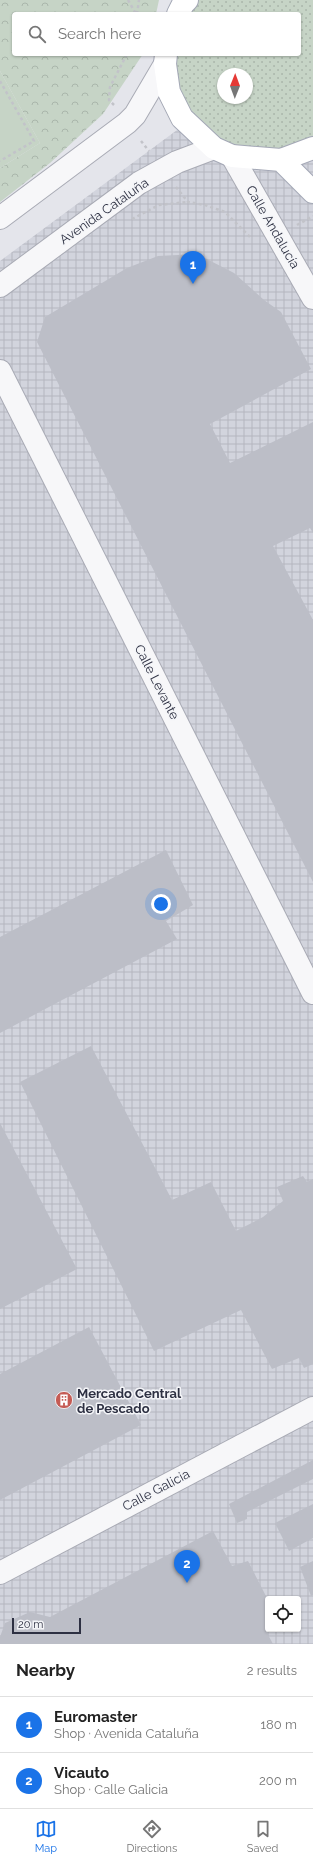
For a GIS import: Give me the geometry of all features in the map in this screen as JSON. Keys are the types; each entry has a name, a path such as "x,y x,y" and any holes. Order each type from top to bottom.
{"main road":[{"path":"165,59 169,92 182,118 223,152 281,160 313,148"},
{"path":"281,160 313,192"}],"street":[{"path":"0,218 127,123 135,115 165,59"},
{"name":"Avenida Cataluña","path":"0,286 139,183 177,162 223,152"},
{"name":"Calle Andalucía","path":"223,152 313,298"},
{"name":"Calle Levante","path":"0,371 313,993"},
{"name":"Calle Galicia","path":"0,1572 313,1408"}],"path":[{"path":"128,0 135,12"},
{"path":"136,12 139,0"},
{"path":"0,81 34,141 0,161"}],"shaded area":[{"path":"313,29 313,1644 0,1644 0,261 217,100 217,104 253,104 253,93 297,56 301,56 301,50"}],"green space":[{"path":"0,0 159,0 156,12 12,12 12,56 142,56 103,114 50,163 0,202 0,168 40,143 0,71"},
{"path":"187,0 313,0 313,148 232,156 182,118 166,56 301,56 301,12 179,12"},
{"path":"0,71 40,143 0,168"}],"building":[{"path":"197,254 234,273 264,300 281,312 311,369 210,424 230,463 313,422 313,533 310,528 273,546 313,620 313,882 37,342 45,317 127,268 158,256"},
{"path":"166,850 193,905 166,921 177,939 0,1033 0,937"},
{"path":"91,1046 172,1200 211,1182 236,1231 263,1217 283,1201 277,1187 303,1176 307,1182 313,1179 313,1364 304,1368 299,1358 272,1369 241,1310 154,1351 20,1082"},
{"path":"0,1123 77,1269 0,1309"},
{"name":"Mercado Central de Pescado","path":"89,1327 141,1425 0,1500 0,1374"},
{"path":"313,1460 313,1479 247,1512 247,1519 237,1523 229,1504"},
{"path":"313,1504 313,1538 289,1551 275,1523"},
{"path":"213,1531 232,1566 248,1561 266,1596 265,1632 267,1632 273,1644 0,1644 0,1637 5,1623 30,1612 50,1617"},
{"path":"313,1561 313,1595 311,1596 300,1567"}],"place":[{"name":"Euromaster","path":"193,284"},
{"name":"Mercado Central de Pescado","path":"64,1400"},
{"name":"Vicauto","path":"187,1583"}]}
